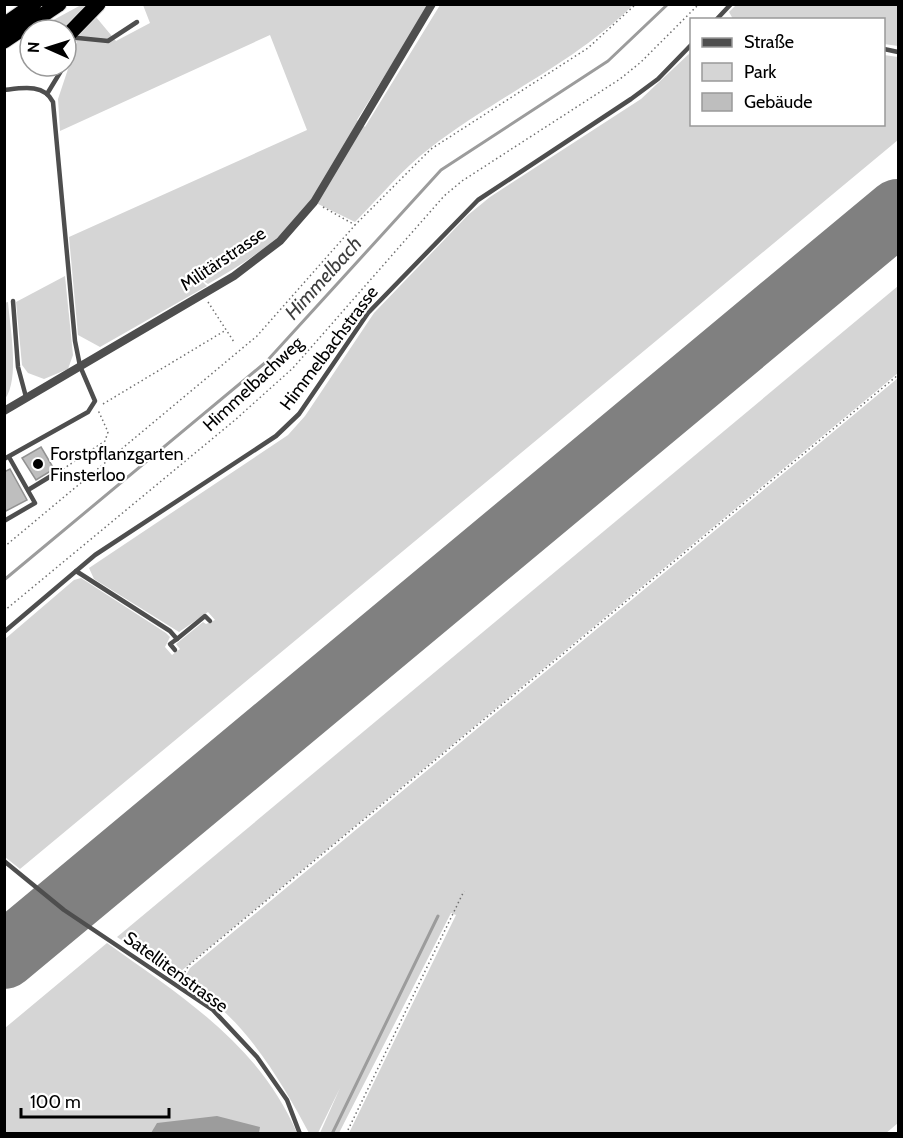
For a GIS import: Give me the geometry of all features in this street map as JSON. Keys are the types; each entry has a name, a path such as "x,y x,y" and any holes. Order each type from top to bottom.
{"highway":[{"path":"6,35 34,4"},
{"path":"6,35 58,4"},
{"path":"78,25 98,4"}],"street":[{"name":"Militärstrasse","path":"4,411 80,366 205,298 280,241 314,202 432,4"}],"lane":[{"path":"718,18 731,4"},
{"path":"78,38 108,41 137,22"},
{"name":"Himmelbachstrasse","path":"4,632 76,571 141,524 276,436 299,414 368,313 478,200 631,99 658,79 690,47"},
{"path":"48,94 57,78"},
{"path":"4,90 27,87 48,94 54,108 75,341 80,366 95,395 95,408 7,458 35,503 4,520"},
{"path":"13,301 18,367 26,397"},
{"path":"28,490 57,473"},
{"path":"76,571 170,631 177,639"},
{"path":"175,650 170,644 205,616 210,621"},
{"name":"Satellitenstrasse","path":"4,861 64,910 213,1010 257,1057 286,1100 300,1134"}],"path":[{"path":"4,547 257,336 355,225 431,149 588,48 636,4"},
{"name":"Himmelbachweg","path":"4,611 234,420 293,368 444,196 462,181 620,79 641,62 699,4"},
{"path":"314,202 355,225"},
{"path":"205,298 234,342"},
{"path":"57,473 105,441 108,432 95,408 226,330"},
{"path":"176,986 189,965 898,375"},
{"path":"346,1134 464,891"}],"green space":[{"path":"737,4 898,5 898,46 885,44 885,18 732,18 729,12"},
{"path":"81,5 86,5 116,41 150,23 143,5 429,5 357,120 365,127 440,5 633,5 610,26 560,63 455,129 430,148 401,174 355,222 314,202 291,226 251,258 208,284 200,279 207,286 100,347 78,335 69,237 307,130 270,35 60,131 58,99 65,78 78,78 78,18 57,18"},
{"path":"690,53 690,126 885,126 885,55 898,57 898,140 20,869 5,857 5,639 74,580 81,578 166,633 170,637 165,647 172,655 180,649 176,644 203,622 206,624 215,620 208,612 179,632 94,579 89,568 288,435 305,416 374,313 468,215 490,197 641,99"},
{"path":"65,276 73,355 68,369 44,379 28,373 22,365 16,302"},
{"path":"898,286 898,373 174,977 117,937"},
{"path":"8,302 13,366 10,390 5,399 4,303"},
{"path":"898,378 898,1123 885,1134 349,1133 456,915 451,913 339,1133 320,1133 340,1088 318,1133 309,1133 281,1084 247,1035 217,1005 183,981 190,968"},
{"path":"107,943 190,1003 240,1048 262,1073 281,1101 297,1133 5,1133 5,1028"}],"shaded area":[{"path":"217,1116 260,1127 259,1133 151,1133 157,1123"}],"building":[{"name":"Forstpflanzgarten Finsterloo","path":"41,447 54,469 36,480 22,458"},
{"path":"10,469 27,500 4,512 4,472"}],"waterway":[{"name":"Himmelbach","path":"4,580 266,362 441,170 608,61 668,4"},
{"path":"332,1134 438,916"}],"runway":[{"path":"4,956 898,212"}],"place":[{"name":"Forstpflanzgarten Finsterloo","path":"38,464"}]}
